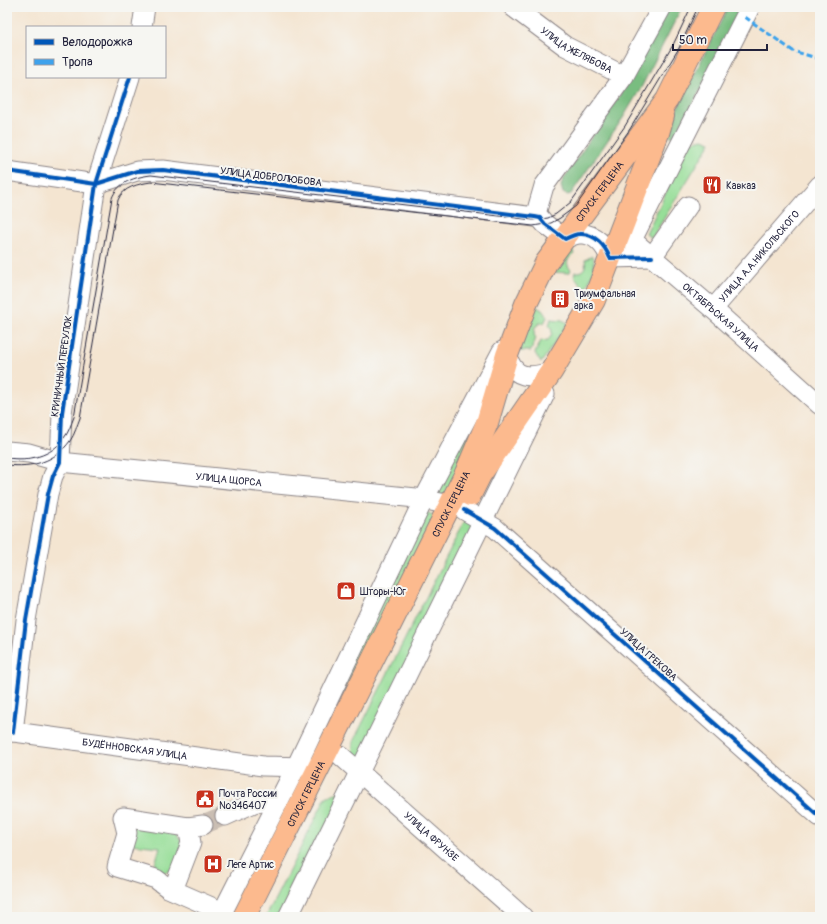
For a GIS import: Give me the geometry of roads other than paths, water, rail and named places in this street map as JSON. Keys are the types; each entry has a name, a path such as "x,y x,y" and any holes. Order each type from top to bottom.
{"main road":[{"name":"СПУСК ГЕРЦЕНА","path":"260,917 341,756 457,507 466,473 487,422 526,304 546,263 667,100 713,7"},
{"name":"СПУСК ГЕРЦЕНА","path":"244,917 297,780 319,766 457,507 551,372 594,300 610,258 626,237 667,100"}],"street":[{"name":"УЛИЦА ЖЕЛЯБОВА","path":"513,7 565,46 624,76"},
{"path":"662,7 624,76 544,186 535,217 540,218 545,224 565,239 579,234 595,237 606,249 610,258 652,257 688,206"},
{"name":"СПУСК ГЕРЦЕНА","path":"626,237 750,7"},
{"name":"КРИНИЧНЫЙ ПЕРЕУЛОК","path":"10,731 26,620 48,494 53,476 60,462 62,413 96,184 130,78"},
{"name":"УЛИЦА ДОБРОЛЮБОВА","path":"7,171 96,184 137,171 163,170 535,217"},
{"name":"УЛИЦА А.А.НИКОЛЬСКОГО","path":"713,309 820,185"},
{"name":"ОКТЯБРЬСКАЯ УЛИЦА","path":"626,237 713,309 820,405"},
{"path":"173,890 196,826 123,817 127,833 117,867 156,879 173,890 222,915 278,803 297,780 424,499 526,304"},
{"path":"288,917 573,335"},
{"path":"508,355 511,366 522,375 533,377 551,372"},
{"name":"УЛИЦА ЩОРСА","path":"7,451 29,453 60,462 424,499 457,507"},
{"name":"УЛИЦА ГРЕКОВА","path":"457,507 495,528 820,817"},
{"name":"БУДЁННОВСКАЯ УЛИЦА","path":"10,731 264,766 297,780"},
{"name":"УЛИЦА ФРУНЗЕ","path":"341,756 523,917"},
{"path":"226,816 256,802 278,803"}],"tunnel":[{"path":"203,825 225,816"}],"tram line":[{"path":"7,458 31,458 53,450 66,436 70,428 74,417 112,198 118,188 123,184 139,177 151,175 533,220 548,218 556,214 571,202 625,126 673,45 691,7"},
{"path":"7,465 16,466 34,464 50,459 64,448 75,432 80,418 118,200 127,189 136,185 151,182 533,226 551,223 576,206 630,129 679,48 698,7"}],"place":[{"name":"Кавказ","path":"712,185"},
{"name":"Триумфальная арка","path":"560,299"},
{"name":"Шторы-Юг","path":"346,591"},
{"name":"Почта России №346407","path":"205,799"},
{"name":"Леге Артис","path":"213,864"}]}
